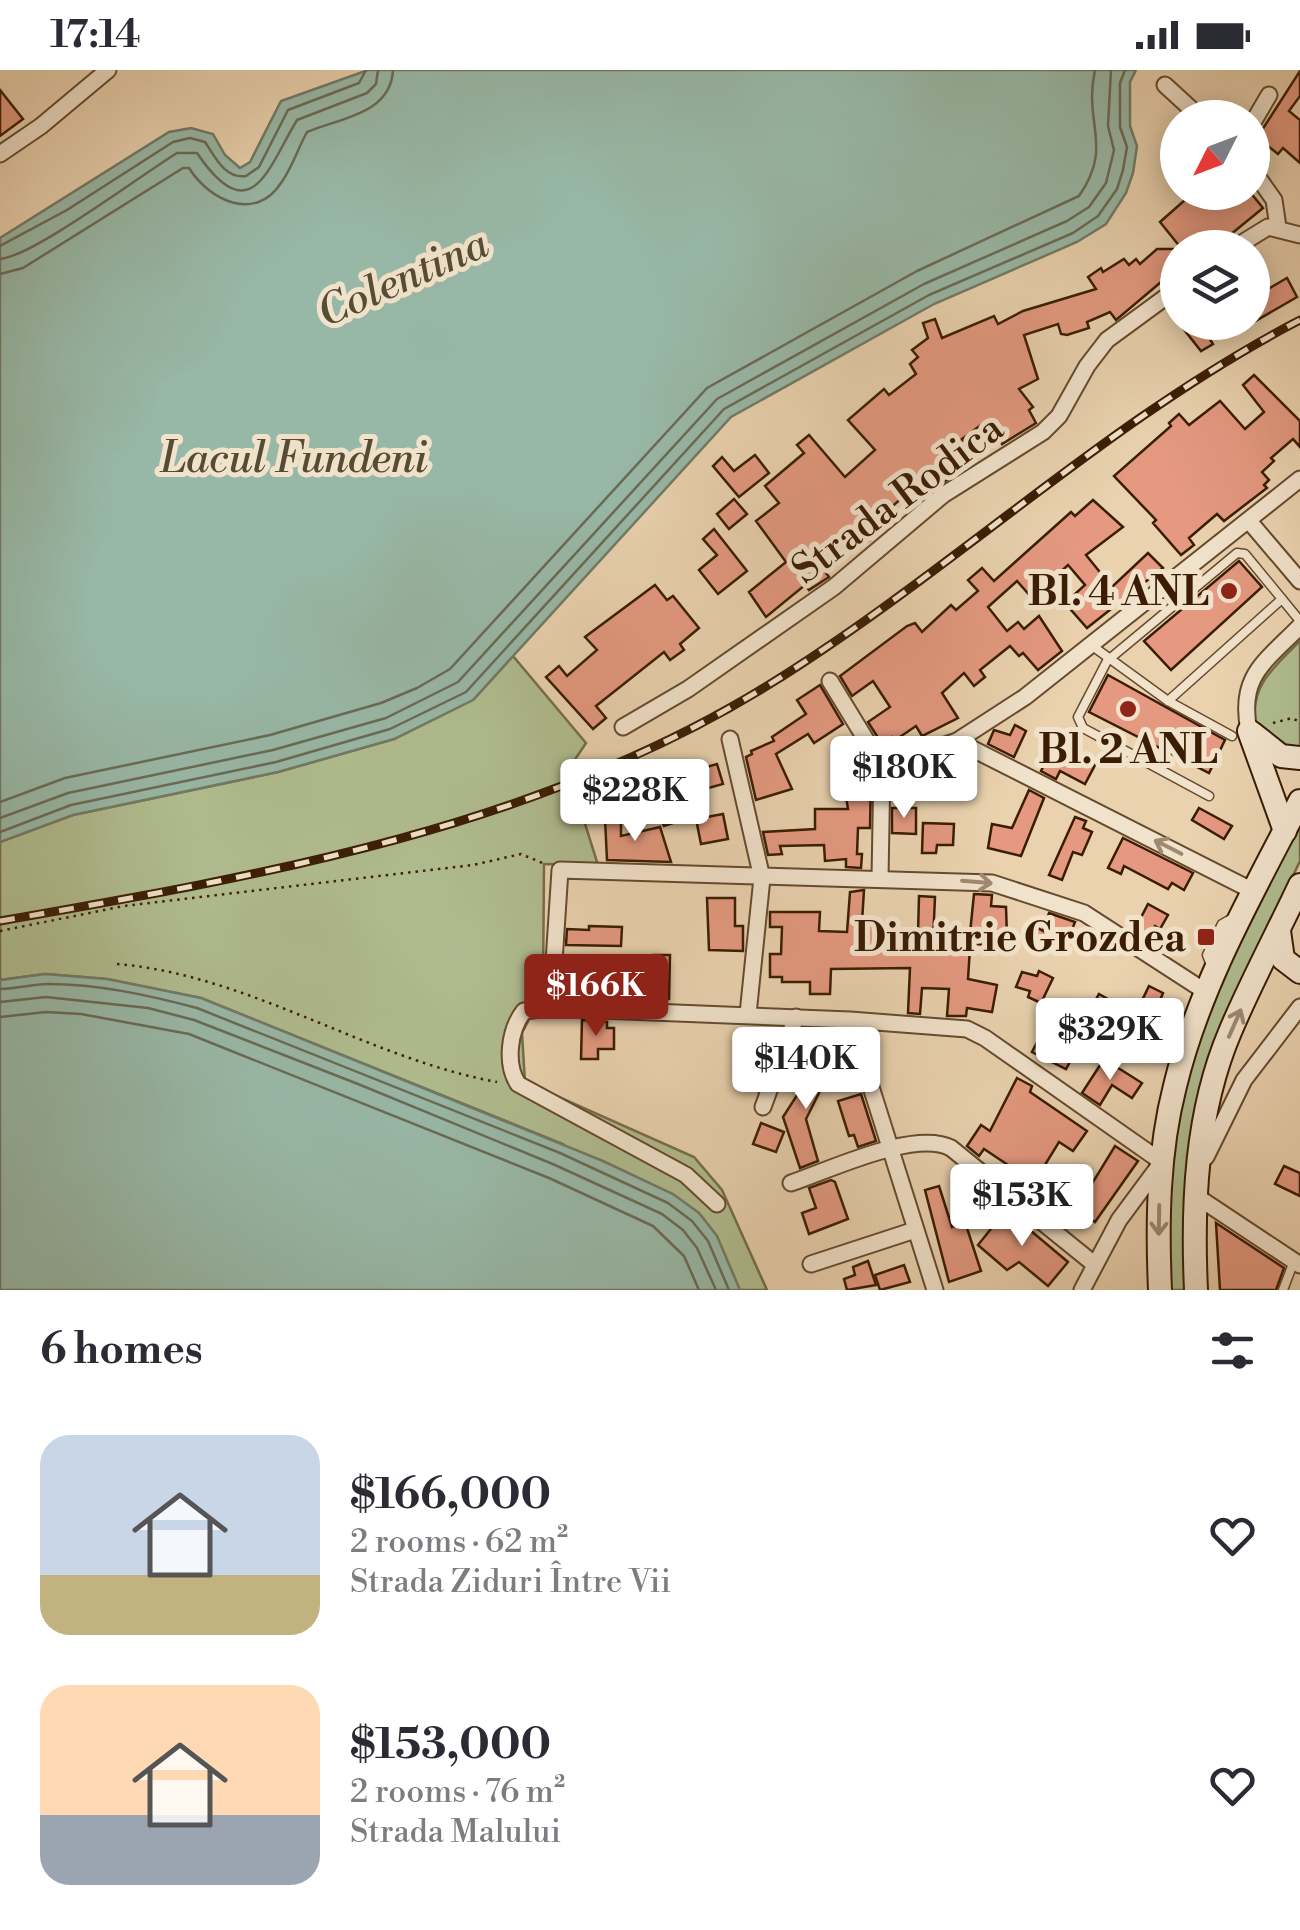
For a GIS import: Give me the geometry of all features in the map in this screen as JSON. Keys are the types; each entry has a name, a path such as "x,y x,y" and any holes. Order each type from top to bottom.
{"main road":[{"path":"1241,734 1272,752 1300,758"},
{"path":"1241,734 1285,830"},
{"path":"1160,1290 1162,1162 1175,1085 1210,984 1300,801"},
{"path":"1196,1290 1196,1188 1208,1103 1229,1034 1300,885"},
{"path":"1279,931 1283,959 1300,972"}],"street":[{"path":"0,154 50,119 108,70"},
{"path":"1165,85 1181,100"},
{"path":"1266,100 1269,95"},
{"path":"1270,194 1278,227"},
{"path":"1267,230 1278,227 1300,234"},
{"name":"Strada Rodica","path":"623,727 688,689 802,610 943,495 1043,432 1059,416 1087,366 1107,340 1160,301"},
{"path":"882,766 958,741 1025,696 1300,479"},
{"path":"1249,520 1300,581"},
{"path":"1241,734 1252,677 1300,623"},
{"path":"830,681 882,766 880,878"},
{"path":"730,739 762,878 748,1014"},
{"path":"958,741 1256,892"},
{"path":"551,1008 560,870 992,883 1059,902 1210,984"},
{"path":"1297,1263 1196,1188 1244,1080 1300,1007"},
{"path":"717,1204 686,1175 518,1084 510,1060 515,1026 524,1011 551,1008 748,1014 967,1029 1162,1162 1118,1220 1082,1290"},
{"path":"763,1107 796,1017"},
{"path":"860,1052 935,1290"},
{"path":"792,1182 889,1150 931,1142 951,1148 1094,1264"},
{"path":"811,1264 915,1230"}],"lane":[{"path":"1209,796 1078,722 1107,660 1240,552 1300,623"},
{"path":"1168,700 1282,598"},
{"path":"1091,645 1168,700 1241,734"},
{"path":"1282,1290 1297,1263"}],"path":[{"path":"1241,734 1292,718 1300,722"},
{"path":"0,931 124,906 474,865 522,854 560,870"},
{"path":"117,964 171,970 458,1072 518,1084"}],"shaded area":[{"path":"1300,641 1300,746 1287,750 1256,726 1256,700 1266,678"},
{"path":"513,656 586,743 568,770 598,865 544,864 543,993 522,1033 525,1082 694,1157 722,1190 767,1290 739,1290 563,1144 201,998 107,979 45,974 0,980 0,842 73,815 278,772 394,739 474,699"},
{"path":"1300,825 1300,861 1230,1007 1187,1290 1171,1290 1170,1186 1185,1084 1220,984"}],"water":[{"name":"Lacul Fundeni","path":"368,70 1136,70 1130,82 1130,126 1137,146 1126,193 1106,224 1077,242 934,304 731,417 473,700 394,739 278,772 73,815 0,842 0,238 169,132 191,128 213,134 225,155 240,168 250,162 281,101"},
{"path":"45,974 107,979 201,998 603,1161 673,1194 699,1213 717,1236 740,1290 0,1290 0,980"}],"building":[{"path":"1300,71 1300,96 1289,111 1300,120 1300,163 1283,148 1278,154 1270,148 1270,118"},
{"path":"0,90 23,119 0,136"},
{"path":"1174,210 1261,210 1236,230 1166,230 1160,222"},
{"path":"1160,249 1160,283 1116,320 1110,312 1087,322 1089,328 1067,335 1061,334 1058,324 1024,335 1038,379 1019,389 1033,407 1029,410 1036,423 1002,444 985,422 962,439 975,456 965,466 912,506 904,496 879,518 886,526 870,540 860,528 833,552 841,561 826,573 829,577 809,590 805,585 766,617 749,592 786,562 756,521 779,503 765,486 804,453 797,445 809,435 845,477 875,450 848,420 884,389 889,395 916,374 910,364 918,357 912,350 928,338 923,323 935,319 942,338 994,316 998,324 1023,311 1096,289 1088,277 1101,268 1103,272 1124,259 1129,265 1136,259 1140,264"},
{"path":"1287,278 1297,297 1270,313 1270,288"},
{"path":"1192,340 1210,340 1213,344 1201,351"},
{"path":"1254,375 1300,421 1300,447 1293,439 1271,458 1274,461 1262,472 1269,480 1264,485 1267,488 1224,521 1217,514 1189,538 1194,545 1181,555 1153,523 1156,520 1114,476 1171,426 1169,423 1179,414 1189,425 1220,401 1245,429 1264,412 1243,385"},
{"path":"755,455 769,473 739,497 713,466 722,457 734,471"},
{"path":"734,499 747,514 729,529 717,514"},
{"path":"1093,500 1123,527 1086,555 1112,587 1148,553 1163,568 1087,628 1065,603 1085,585 1068,565 1032,598 1017,581 988,607 1007,631 1018,622 1024,629 1039,616 1062,651 1038,670 1023,653 1019,656 1010,646 980,670 985,677 974,686 964,673 942,693 958,718 922,736 916,726 882,744 868,722 890,707 873,681 852,696 840,676 907,626 915,623 922,632 951,605 956,610 978,591 968,580 982,568 994,581 1071,512 1075,516"},
{"path":"714,529 747,571 718,594 699,570 717,555 703,539"},
{"path":"1239,561 1262,587 1171,670 1144,641"},
{"path":"655,585 667,600 673,596 699,628 680,644 684,650 670,660 664,652 596,706 606,718 593,729 546,677 559,666 567,676 597,650 585,637"},
{"path":"1108,675 1225,740 1209,773 1089,712"},
{"path":"820,685 843,724 814,743 808,734 776,754 792,789 756,800 746,757 774,741 772,737 806,714 797,700"},
{"path":"1015,725 1026,731 1014,757 988,744 994,730 1010,735"},
{"path":"1053,747 1095,765 1085,784 1060,771 1056,779 1041,771"},
{"path":"717,764 723,784 687,794 694,816 664,826 646,783"},
{"path":"871,778 870,828 858,828 861,868 846,867 846,859 825,861 824,845 780,846 782,854 768,855 763,832 815,829 815,809 848,809 844,786"},
{"path":"1029,790 1044,798 1021,856 988,848 992,824 1012,828"},
{"path":"892,808 916,808 916,834 892,833"},
{"path":"1199,808 1232,826 1224,839 1192,820"},
{"path":"723,814 728,839 701,844 696,819"},
{"path":"1075,817 1086,821 1083,828 1092,832 1082,855 1073,852 1062,880 1049,875"},
{"path":"605,819 621,819 621,836 660,827 671,862 607,860"},
{"path":"923,823 954,824 953,845 937,845 936,853 922,853"},
{"path":"1123,838 1193,873 1184,890 1172,883 1168,889 1124,866 1121,874 1108,868"},
{"path":"864,890 862,922 890,923 890,932 918,934 919,896 935,897 933,942 970,948 968,979 997,985 992,1012 967,1008 966,1016 947,1016 949,989 922,988 920,1014 908,1013 910,968 831,969 830,994 810,994 810,982 782,982 782,977 770,977 770,954 781,954 782,927 770,927 770,912 820,912 819,931 847,932 850,892"},
{"path":"974,894 992,895 991,906 1006,907 1007,937 1001,936 1000,947 969,943"},
{"path":"707,898 735,898 735,926 743,926 743,951 709,950"},
{"path":"1148,904 1168,915 1160,929 1155,926 1149,937 1135,929"},
{"path":"1049,913 1075,922 1067,942 1051,936 1044,952 1031,946 1038,928 1043,931"},
{"path":"589,926 622,927 621,946 566,945 567,929 589,930"},
{"path":"653,955 670,955 669,999 651,998"},
{"path":"1039,971 1053,978 1041,1003 1028,997 1030,991 1016,987 1022,972 1037,976"},
{"path":"1149,986 1163,993 1150,1025 1134,1017"},
{"path":"1099,994 1122,1007 1111,1026 1107,1024 1093,1053 1079,1045 1066,1069 1032,1052 1048,1022 1069,1034 1074,1025 1079,1029"},
{"path":"582,1020 607,1022 607,1028 614,1028 614,1049 598,1049 598,1059 581,1059"},
{"path":"762,1034 776,1039 757,1091 734,1083 748,1035 760,1039"},
{"path":"814,1055 834,1063 806,1119 818,1161 800,1168 783,1117 803,1086"},
{"path":"1104,1059 1142,1083 1132,1098 1112,1085 1100,1105 1082,1093"},
{"path":"1017,1078 1032,1086 1030,1092 1087,1131 1073,1151 1059,1142 1043,1168 1074,1186 1079,1179 1090,1187 1115,1146 1138,1161 1095,1222 1074,1208 1063,1224 1007,1179 1014,1169 984,1149 979,1156 967,1146 981,1125 990,1131"},
{"path":"861,1094 876,1141 858,1147 854,1135 849,1136 838,1101"},
{"path":"761,1123 784,1132 776,1152 753,1144"},
{"path":"1284,1166 1300,1173 1300,1196 1275,1184"},
{"path":"831,1180 848,1219 809,1234 802,1213 816,1208 809,1188"},
{"path":"939,1186 952,1227 965,1222 981,1271 949,1282 925,1190"},
{"path":"1006,1210 1068,1262 1048,1286 1019,1262 1007,1270 978,1245"},
{"path":"1216,1223 1284,1268 1276,1290 1220,1290"},
{"path":"868,1261 876,1285 847,1290 844,1279 855,1275 853,1267"},
{"path":"904,1265 910,1282 880,1290 875,1275"}],"railway":[{"path":"0,921 199,885 397,839 494,810 589,775 681,734 770,684 837,640 1162,403 1300,320"}],"place":[{"name":"Bl. 4 ANL","path":"1229,591"},
{"name":"Bl. 2 ANL","path":"1128,709"},
{"name":"Dimitrie Grozdea","path":"1206,937"}],"water label":[{"name":"Colentina","path":"402,277"}]}
